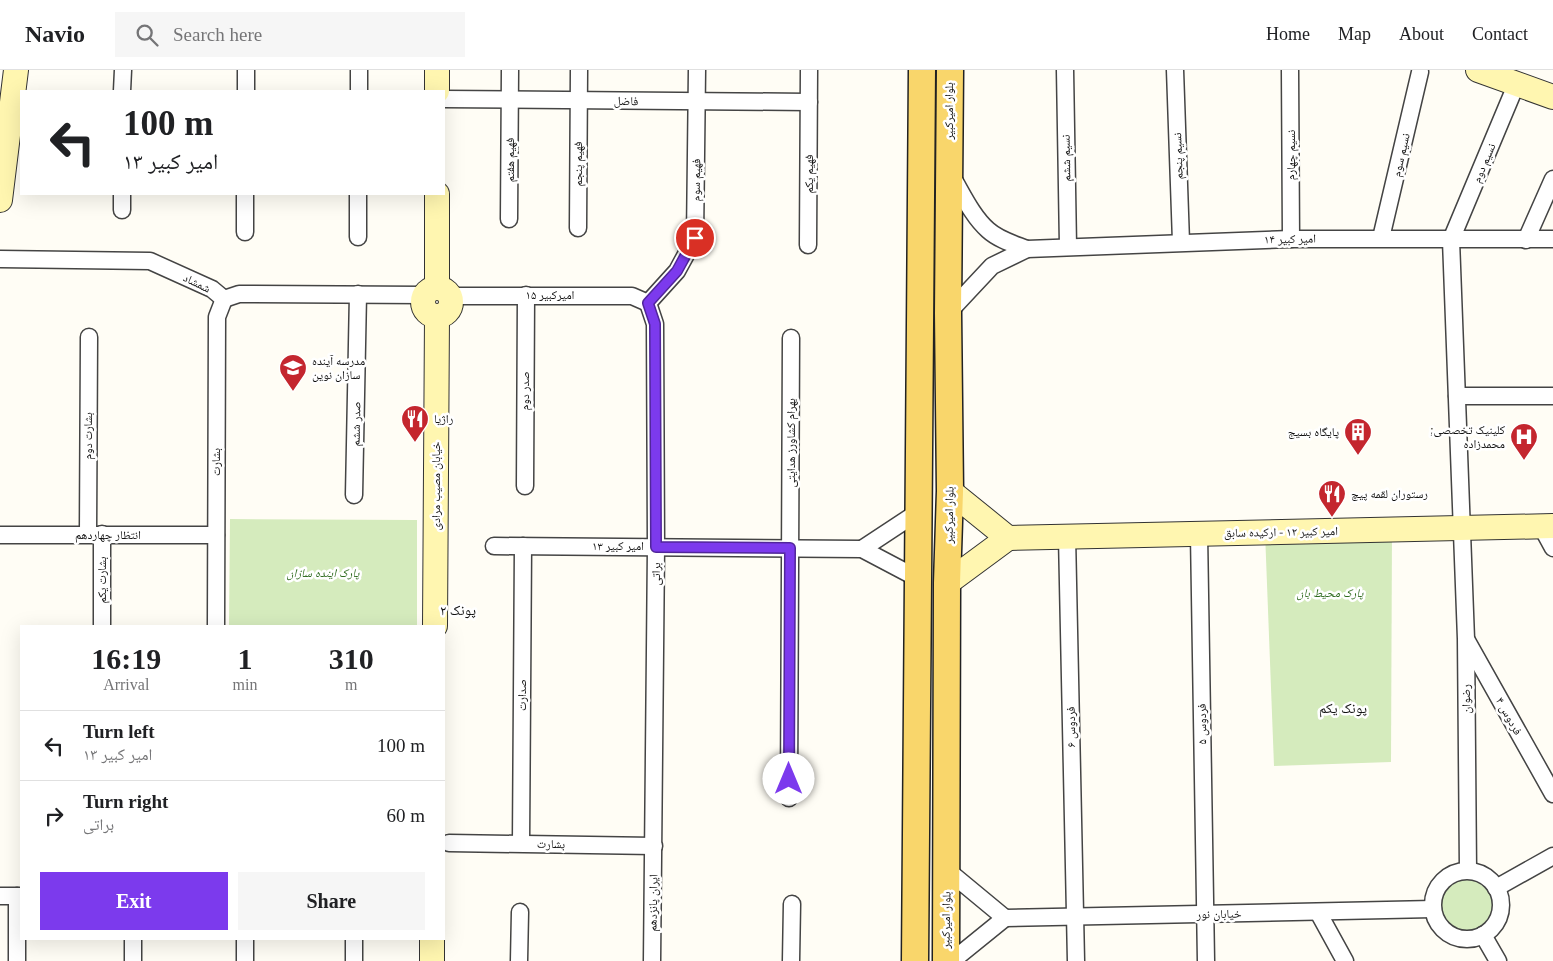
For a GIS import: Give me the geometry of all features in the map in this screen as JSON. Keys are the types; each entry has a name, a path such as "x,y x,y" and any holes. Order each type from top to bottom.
{"main road":[{"path":"915,961 922,70"},
{"name":"بلوار امیرکبیر","path":"946,961 950,491 948,314 950,70"}],"street":[{"path":"0,200 17,95 16,70"},
{"path":"122,90 123,70"},
{"path":"246,70 246,90"},
{"path":"359,70 359,90"},
{"path":"437,70 437,90"},
{"name":"فهیم هفتم","path":"509,219 510,70"},
{"name":"فهیم پنجم","path":"578,228 579,70"},
{"name":"فهیم سوم","path":"648,303 677,271 695,238 697,70"},
{"name":"فهیم یکم","path":"808,245 809,70"},
{"name":"نسیم ششم","path":"1065,70 1068,246"},
{"name":"نسیم پنجم","path":"1175,70 1181,242"},
{"name":"نسیم چهارم","path":"1290,70 1291,239"},
{"path":"1478,70 1553,97"},
{"name":"نسیم سوم","path":"1381,238 1420,72"},
{"name":"نسیم دوم","path":"1451,240 1516,85"},
{"name":"فاضل","path":"445,99 809,102"},
{"name":"امیر کبیر ۱۴","path":"949,170 971,209 988,230 1002,239 1027,249"},
{"path":"1526,240 1553,179"},
{"path":"245,232 246,195"},
{"path":"358,195 358,237"},
{"path":"437,195 437,293"},
{"name":"امیر کبیر ۱۴","path":"948,314 992,266 1027,249 1291,239 1553,239"},
{"name":"رضوان","path":"1451,240 1466,639 1468,870"},
{"name":"شمشاد","path":"0,260 150,261 212,289 224,299 239,294 437,293"},
{"name":"امیرکبیر ۱۵","path":"437,293 632,296 648,303"},
{"name":"خیابان مصیب مرادی","path":"435,625 437,316 431,314 424,306 437,293"},
{"name":"صدر ششم","path":"354,495 358,294"},
{"name":"صدر دوم","path":"525,486 526,295"},
{"name":"بشارت","path":"216,625 217,317 224,299"},
{"name":"براتی","path":"648,303 655,324 654,846"},
{"name":"بشارت دوم","path":"89,337 95,534"},
{"name":"بهرام کشاورز هدایتی","path":"789,798 791,338"},
{"path":"1457,396 1553,396"},
{"path":"948,583 1008,538 950,491"},
{"path":"917,578 862,549 918,512"},
{"path":"1547,526 1553,548"},
{"name":"امیر کبیر ۱۲ - ارکیده سابق","path":"1008,538 1547,526"},
{"name":"بشارت یکم","path":"95,534 102,625"},
{"name":"فردوس ۵","path":"1199,534 1206,961"},
{"name":"انتظار چهاردهم","path":"0,535 216,535"},
{"name":"فردوس ۶","path":"1067,536 1076,961"},
{"name":"امیر کبیر ۱۳","path":"494,546 862,549"},
{"name":"صدارت","path":"521,844 523,546"},
{"name":"فردوس ۴","path":"1466,639 1553,794"},
{"name":"بشارت","path":"445,844 654,846"},
{"name":"ایران پانزدهم","path":"652,961 654,846"},
{"path":"1496,888 1553,856"},
{"path":"947,870 1005,918 952,961"},
{"path":"1468,870 1479,873 1489,879 1496,888 1501,908 1492,928 1483,935 1473,938 1451,935 1436,920 1433,898 1438,886 1456,872 1468,870"},
{"path":"0,896 19,896 16,961"},
{"path":"792,904 792,961"},
{"name":"خیابان نور","path":"1005,918 1433,909"},
{"path":"519,961 520,912"},
{"path":"1318,912 1345,961"},
{"path":"1483,935 1498,961"},
{"path":"133,940 133,961"},
{"path":"245,940 245,961"},
{"path":"354,940 354,961"},
{"path":"432,940 432,961"}],"green space":[{"name":"پارک اینده سازان","path":"230,519 417,520 417,625 229,625"},
{"name":"پارک محیط بان","path":"1392,529 1391,762 1274,766 1265,532"},
{"path":"1468,870 1481,874 1490,880 1500,897 1497,916 1484,936 1464,937 1448,932 1438,923 1433,911 1433,898 1439,886 1450,876"}],"place":[{"name":"مدرسه آینده سازان نوین","path":"293,392"},
{"name":"راژیا","path":"415,443"},
{"name":"پایگاه بسیج","path":"1358,456"},
{"name":";کلینیک تخصصی محمدزاده","path":"1524,461"},
{"name":"رستوران لقمه پیچ","path":"1332,518"}],"district":[{"name":"پونک ۲","path":"458,610"},
{"name":"پونک یکم","path":"1343,708"}],"route":[{"path":"695,238 677,271 648,303 655,324 656,547 790,548 789,779"}]}
